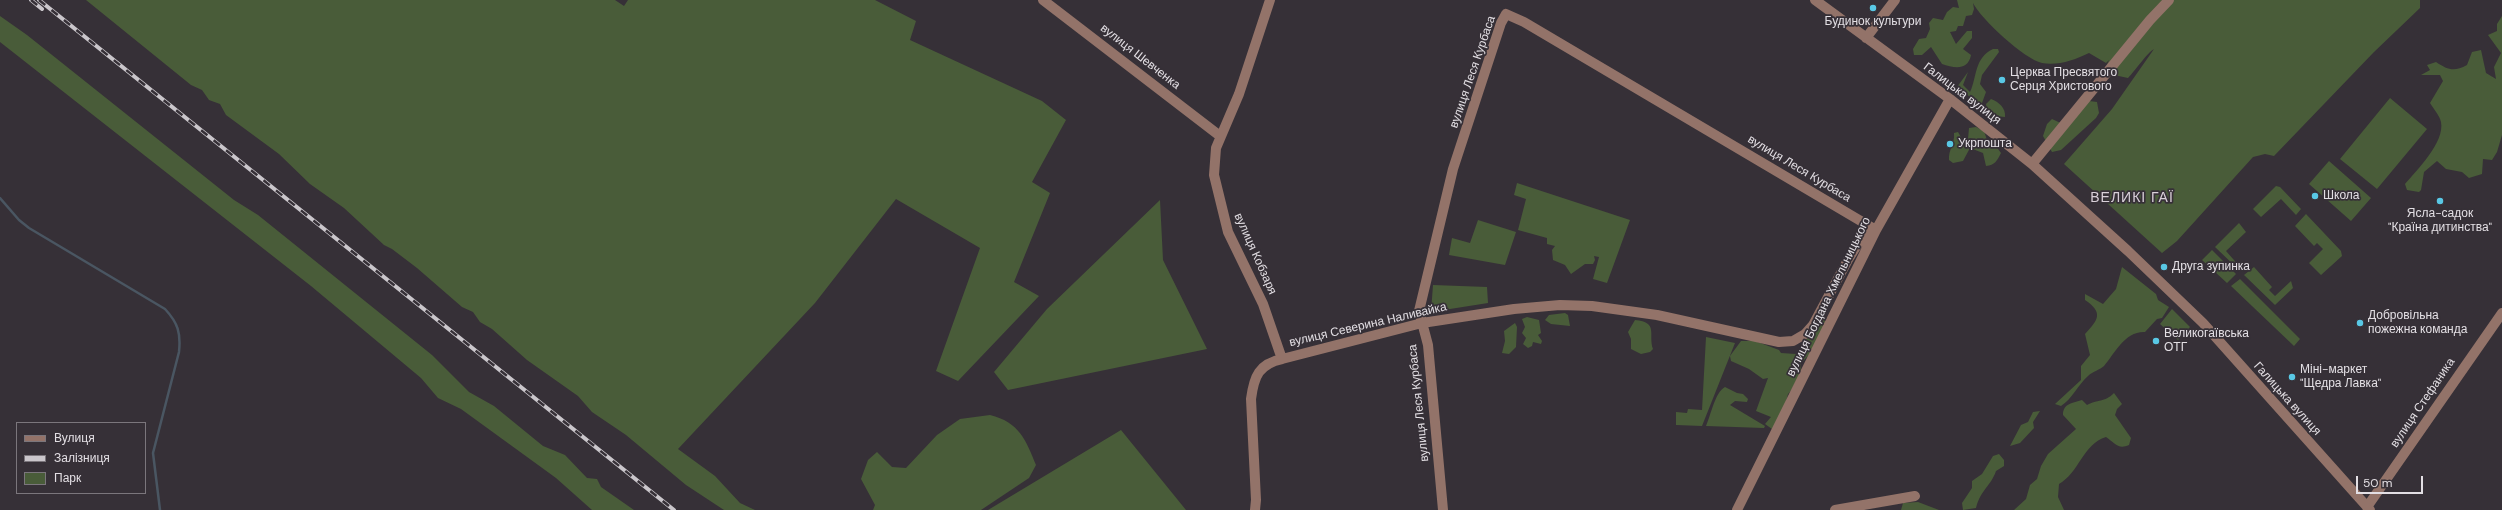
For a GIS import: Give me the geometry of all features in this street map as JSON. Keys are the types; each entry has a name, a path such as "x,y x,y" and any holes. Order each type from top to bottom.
{"street":[{"name":"вулиця Шевченка","path":"1043,0 1220,136"},
{"name":"вулиця Кобзаря","path":"1270,0 1239,94 1216,148 1214,175 1220,208 1228,232 1263,304 1282,359"},
{"name":"Галицька вулиця","path":"1815,0 1950,99 2032,164 2178,297 2369,509"},
{"path":"1866,38 1894,0"},
{"path":"2032,164 2150,20 2169,0"},
{"name":"вулиця Леся Курбаса","path":"1443,510 1429,352 1422,323 1420,305 1454,169 1501,23 1506,14 1524,22 1876,230"},
{"name":"вулиця Богдана Хмельницького","path":"1737,510 1876,230 1950,99"},
{"name":"вулиця Северина Наливайка","path":"1282,359 1422,323 1514,309 1560,305 1592,306 1657,316 1760,339 1793,341 1805,334 1813,325 1849,258 1864,234 1876,230"},
{"name":"вулиця Стефаника","path":"2369,509 2502,313"},
{"path":"1255,510 1256,500 1251,398 1253,386 1258,373 1270,362 1282,359"},
{"path":"1835,510 1915,496"}],"green space":[{"path":"86,0 615,0 624,6 628,0 875,0 916,21 910,40 1042,101 1066,120 1032,182 1050,193 1014,282 1039,296 958,381 936,371 980,248 896,199 815,303 678,449 715,476 740,503 755,510 724,510 686,485 626,435 592,412 578,396 527,360 492,329 480,322 473,312 462,307 417,268 392,249 384,245 344,208 310,184 279,154 226,115 220,104 209,100 202,90 191,85"},
{"path":"1957,0 2420,0 2420,8 2374,52 2274,156 2265,154 2253,157 2177,241 2162,253 2064,164 2112,109 2154,49 2128,78 2114,75 2113,71 2106,67 2109,60 2106,63 2089,53 2066,62 2054,64 2042,63 2034,60 2004,38 1985,19 1973,3 1974,9 1972,15 1966,16 1963,26 1958,26 1956,31 1950,32 1956,44 1967,31 1972,31 1972,38 1963,49 1971,55 1967,64 1960,67 1951,67 1942,64 1931,47 1922,55 1914,55 1913,49 1919,39 1926,38 1930,29 1929,23 1933,18 1943,20 1947,12 1953,7 1959,8"},
{"path":"0,16 27,35 234,200 258,215 432,355 469,392 494,406 543,446 565,455 587,478 597,479 601,487 634,510 592,510 556,478 461,409 438,398 421,378 311,286 0,42"},
{"path":"2502,16 2502,135 2497,152 2492,160 2483,159 2482,174 2469,178 2462,172 2446,169 2437,161 2424,172 2421,190 2419,192 2407,190 2405,184 2423,164 2435,147 2441,130 2441,122 2430,103 2443,81 2440,75 2421,75 2430,70 2427,65 2436,62 2444,67 2458,69 2467,65 2472,52 2481,50 2486,73 2496,79 2494,67 2501,53 2488,35 2497,31 2497,24"},
{"path":"1993,49 1998,49 1999,52 1982,75 1980,84 1986,92 1982,103 1978,103 1957,87 1968,72 1963,85 1970,92 1982,57"},
{"path":"2390,98 2427,129 2377,189 2340,159"},
{"path":"1991,99 2001,106 2005,117 1995,116 1987,109 1986,104"},
{"path":"2089,101 2097,102 2099,113 2096,118 2061,150 2052,152 2043,136 2047,124 2052,119 2067,126"},
{"path":"1976,127 1984,131 1988,143 1995,145 2001,153 1998,158 1994,164 1986,166 1983,153 1970,148 1963,161 1953,163 1949,160 1949,156 1954,140 1954,133 1958,132 1962,139 1968,139 1969,128"},
{"path":"2329,161 2371,198 2351,221 2309,184"},
{"path":"1517,183 1630,220 1607,283 1593,279 1599,257 1594,256 1595,260 1593,264 1585,264 1571,274 1565,265 1553,260 1552,250 1555,246 1547,244 1547,238 1518,230 1526,199 1514,195"},
{"path":"2276,186 2280,187 2301,209 2296,215 2281,199 2261,217 2253,209"},
{"path":"1160,200 1163,260 1207,349 1008,390 994,372 1047,309"},
{"path":"2306,214 2341,251 2342,256 2321,275 2309,263 2323,249 2317,243 2314,246 2295,226"},
{"path":"1478,220 1516,232 1505,265 1449,255 1452,238 1470,243"},
{"path":"2239,223 2246,232 2226,251 2241,268 2239,270 2215,247"},
{"path":"2212,250 2236,274 2227,283 2202,260"},
{"path":"2122,267 2156,294 2158,300 2169,307 2162,318 2157,319 2145,332 2132,335 2126,339 2104,366 2088,376 2065,403 2061,406 2055,404 2081,380 2081,366 2090,355 2085,334 2096,321 2097,313 2095,309 2085,300 2085,294 2103,304 2116,289"},
{"path":"2254,267 2272,287 2269,290 2275,296 2291,281 2293,288 2275,305 2244,275"},
{"path":"2240,279 2300,339 2294,346 2231,286"},
{"path":"1433,285 1487,287 1488,303 1431,312"},
{"path":"2172,309 2190,327 2178,340 2160,324"},
{"path":"1565,313 1568,315 1570,326 1551,324 1545,320 1549,315"},
{"path":"1527,317 1539,320 1541,333 1538,335 1542,341 1541,344 1533,342 1532,346 1528,348 1523,344 1526,338 1522,333 1525,327 1522,319"},
{"path":"1823,318 1827,325 1813,351 1801,363 1800,377 1788,394 1783,413 1772,429 1765,424 1771,417 1756,411 1768,378 1763,379 1749,369 1731,361 1730,356 1741,341 1755,341 1779,350 1781,353 1796,354 1790,371 1803,343"},
{"path":"1635,320 1647,323 1650,326 1653,349 1650,352 1641,354 1631,349 1631,339 1628,332"},
{"path":"1515,323 1517,327 1516,347 1509,354 1502,353 1505,341 1504,331"},
{"path":"1706,337 1735,343 1702,426 1676,425 1676,412 1687,413 1688,409 1702,410"},
{"path":"1725,387 1737,393 1743,394 1748,399 1747,402 1735,401 1730,405 1765,426 1764,428 1706,426 1716,399"},
{"path":"2114,393 2122,404 2117,409 2115,415 2131,438 2129,445 2122,447 2119,446 2106,437 2098,441 2086,452 2072,473 2059,484 2058,497 2064,510 2014,510 2026,499 2030,485 2037,479 2041,466 2048,454 2076,429 2063,415 2065,408 2069,404 2082,400 2087,405 2104,400"},
{"path":"2040,411 2033,422 2034,428 2020,443 2010,446 2021,425 2028,422 2033,412"},
{"path":"990,415 1000,418 1015,427 1025,440 1036,465 1029,478 981,510 873,510 875,505 861,479 868,460 877,452 892,467 906,468 937,435 960,419"},
{"path":"1121,430 1186,510 988,510"},
{"path":"1999,454 2004,460 2004,466 1996,471 1983,492 1976,508 1963,510 1962,503 1972,488 1972,481 1982,474 1993,456"},
{"path":"1918,502 1939,510 1901,510 1903,503"}],"waterway":[{"path":"0,198 19,220 29,228 165,309 176,324 179,334 179,352 153,453 160,510"}],"railway":[{"path":"31,0 42,9"},
{"path":"39,0 674,510"}],"place":[{"name":"Будинок культури","path":"1873,8"},
{"name":"Церква Пресвятого Серця Христового","path":"2002,80"},
{"name":"Укрпошта","path":"1950,144"},
{"name":"Школа","path":"2315,196"},
{"name":"Ясла-садок \"Країна дитинства\"","path":"2440,201"},
{"name":"Друга зупинка","path":"2164,267"},
{"name":"Добровільна пожежна команда","path":"2360,323"},
{"name":"Великогаївська ОТГ","path":"2156,341"},
{"name":"Міні-маркет \"Щедра Лавка\"","path":"2292,377"}],"district":[{"name":"ВЕЛИКІ ГАЇ","path":"2132,198"}]}
